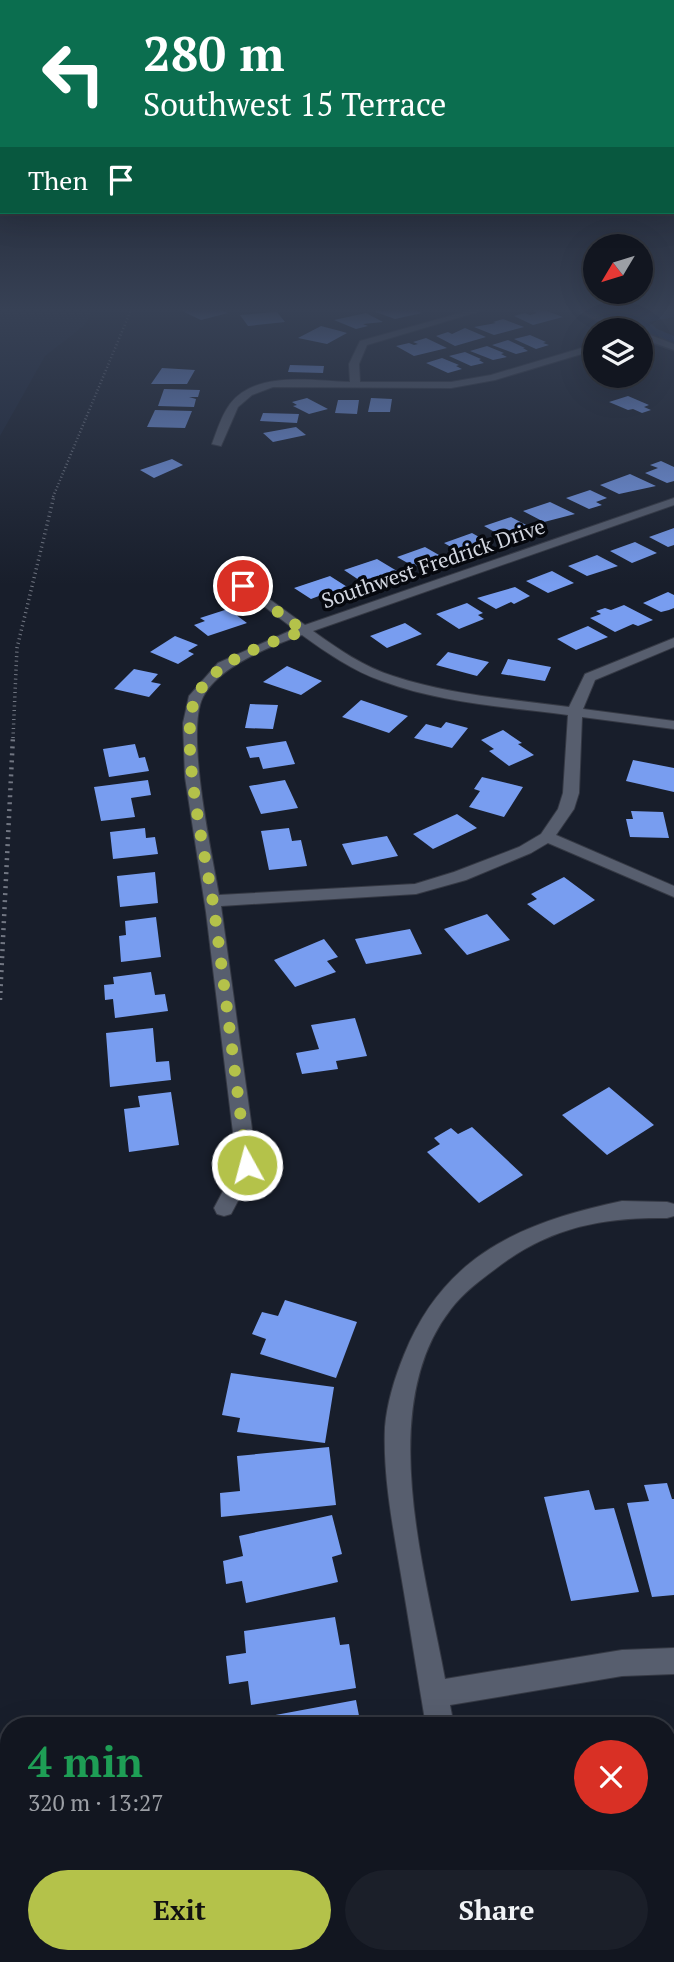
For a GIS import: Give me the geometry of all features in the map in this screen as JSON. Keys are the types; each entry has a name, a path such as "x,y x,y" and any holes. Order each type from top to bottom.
{"street":[{"path":"217,444 232,405 237,402"},
{"name":"Southwest Fredrick Drive","path":"224,1208 247,1165 212,901 192,777 190,723 196,695 223,666 304,631 674,501"},
{"path":"243,586 304,631 358,666 422,689 575,713 674,725"},
{"path":"212,901 416,889 460,876 525,850 547,837 566,809 571,793 576,704 590,677 674,642"},
{"path":"547,837 674,892"},
{"path":"438,1717 400,1497 397,1425 407,1376 424,1332 443,1302 470,1276 504,1250 533,1234 580,1218 622,1209 667,1210"},
{"path":"434,1694 622,1663 674,1661"}],"path":[{"path":"0,1000 17,648 54,490 92,402"}],"shaded area":[{"path":"0,402 19,402 0,436"}],"building":[{"path":"160,402 195,402 194,407 158,406"},
{"path":"292,402 314,402 328,409 309,414 293,406 297,405"},
{"path":"338,402 359,402 357,414 335,413"},
{"path":"370,402 392,402 390,412 368,412"},
{"path":"609,402 641,402 649,405 644,407 651,410 642,413"},
{"path":"155,410 192,411 185,428 147,427"},
{"path":"263,413 299,414 297,423 260,421"},
{"path":"296,427 306,435 273,442 263,433"},
{"path":"172,459 183,465 154,478 140,470"},
{"path":"661,461 674,467 674,481 667,483 645,473 658,468 650,465"},
{"path":"630,474 656,486 619,494 600,485"},
{"path":"590,490 607,498 596,502 602,505 589,509 566,498"},
{"path":"550,502 575,514 544,522 523,511"},
{"path":"511,517 530,527 505,538 484,526"},
{"path":"674,528 674,545 668,547 649,537"},
{"path":"472,533 488,542 460,552 444,543"},
{"path":"635,542 657,553 632,563 610,551"},
{"path":"425,547 446,559 413,566 397,557"},
{"path":"597,555 618,566 587,576 568,566"},
{"path":"377,559 402,574 384,581 378,577 362,582 344,570"},
{"path":"552,571 574,583 548,593 526,581"},
{"path":"330,576 352,590 338,595 332,591 311,599 294,588"},
{"path":"515,587 530,596 496,609 477,598"},
{"path":"668,592 674,595 674,608 661,612 643,603"},
{"path":"467,603 483,613 478,615 484,619 459,629 436,614"},
{"path":"624,605 653,620 638,626 633,624 615,632 590,618 601,614 596,611 605,608 611,610"},
{"path":"228,609 247,623 208,636 194,625 205,621 200,618"},
{"path":"405,623 422,634 387,648 370,636"},
{"path":"588,626 608,637 576,650 557,639"},
{"path":"175,636 198,645 188,651 194,654 178,664 150,652"},
{"path":"448,652 489,662 477,676 436,665"},
{"path":"508,659 551,667 545,681 501,674"},
{"path":"287,666 322,681 301,695 263,682"},
{"path":"134,669 158,674 151,682 161,684 149,697 114,689"},
{"path":"361,700 408,716 389,733 342,717"},
{"path":"250,704 278,705 273,729 245,728"},
{"path":"446,722 468,728 452,748 414,738 426,724 441,728"},
{"path":"503,730 534,755 509,766 489,751 494,749 481,740"},
{"path":"286,741 295,764 263,769 259,757 250,758 246,747"},
{"path":"135,744 139,758 145,757 149,771 109,777 103,749"},
{"path":"633,760 674,768 674,792 626,781"},
{"path":"482,777 523,787 504,817 469,807 480,791 474,789"},
{"path":"148,780 151,795 131,798 135,817 101,821 94,787"},
{"path":"285,780 298,808 261,814 249,786"},
{"path":"631,811 663,812 669,838 630,837 626,819 633,819"},
{"path":"457,814 477,828 433,849 413,834"},
{"path":"145,828 146,838 155,837 158,854 113,859 110,832"},
{"path":"289,828 292,841 301,840 307,866 269,870 261,831"},
{"path":"387,836 398,856 352,865 342,844"},
{"path":"155,872 158,903 120,907 117,876"},
{"path":"564,877 595,900 554,925 527,904 537,899 531,894"},
{"path":"487,914 510,940 467,955 444,929"},
{"path":"156,917 161,957 121,962 119,936 126,935 125,921"},
{"path":"410,929 422,954 366,964 355,939"},
{"path":"324,939 338,957 327,961 336,972 295,987 274,960"},
{"path":"151,972 155,995 165,994 168,1011 115,1018 113,999 105,1000 104,985 114,984 113,977"},
{"path":"355,1018 367,1056 336,1061 338,1069 302,1074 296,1053 319,1049 311,1025"},
{"path":"153,1028 156,1062 169,1061 171,1080 110,1087 106,1033"},
{"path":"609,1087 654,1125 607,1155 562,1115"},
{"path":"171,1092 179,1145 129,1152 124,1109 140,1107 138,1096"},
{"path":"472,1127 523,1175 479,1203 427,1152 440,1144 434,1138 451,1128 458,1134"},
{"path":"285,1300 357,1322 336,1378 260,1354 266,1339 252,1334 262,1312 278,1316"},
{"path":"231,1373 334,1387 325,1443 237,1432 240,1418 222,1415"},
{"path":"329,1447 336,1505 221,1517 220,1493 240,1491 237,1456"},
{"path":"667,1483 674,1499 674,1595 652,1597 627,1503 649,1501 644,1485"},
{"path":"589,1490 595,1510 614,1508 639,1592 571,1601 544,1497"},
{"path":"332,1515 342,1554 332,1557 338,1582 246,1603 242,1581 226,1584 223,1561 243,1556 239,1536"},
{"path":"335,1617 340,1645 349,1644 356,1688 251,1705 248,1681 229,1684 226,1656 246,1653 244,1631"},
{"path":"356,1700 359,1717 264,1717"}],"route":[{"path":"243,586 304,631 279,639 223,666 196,695 190,723 192,777 214,912 247,1165"}]}
